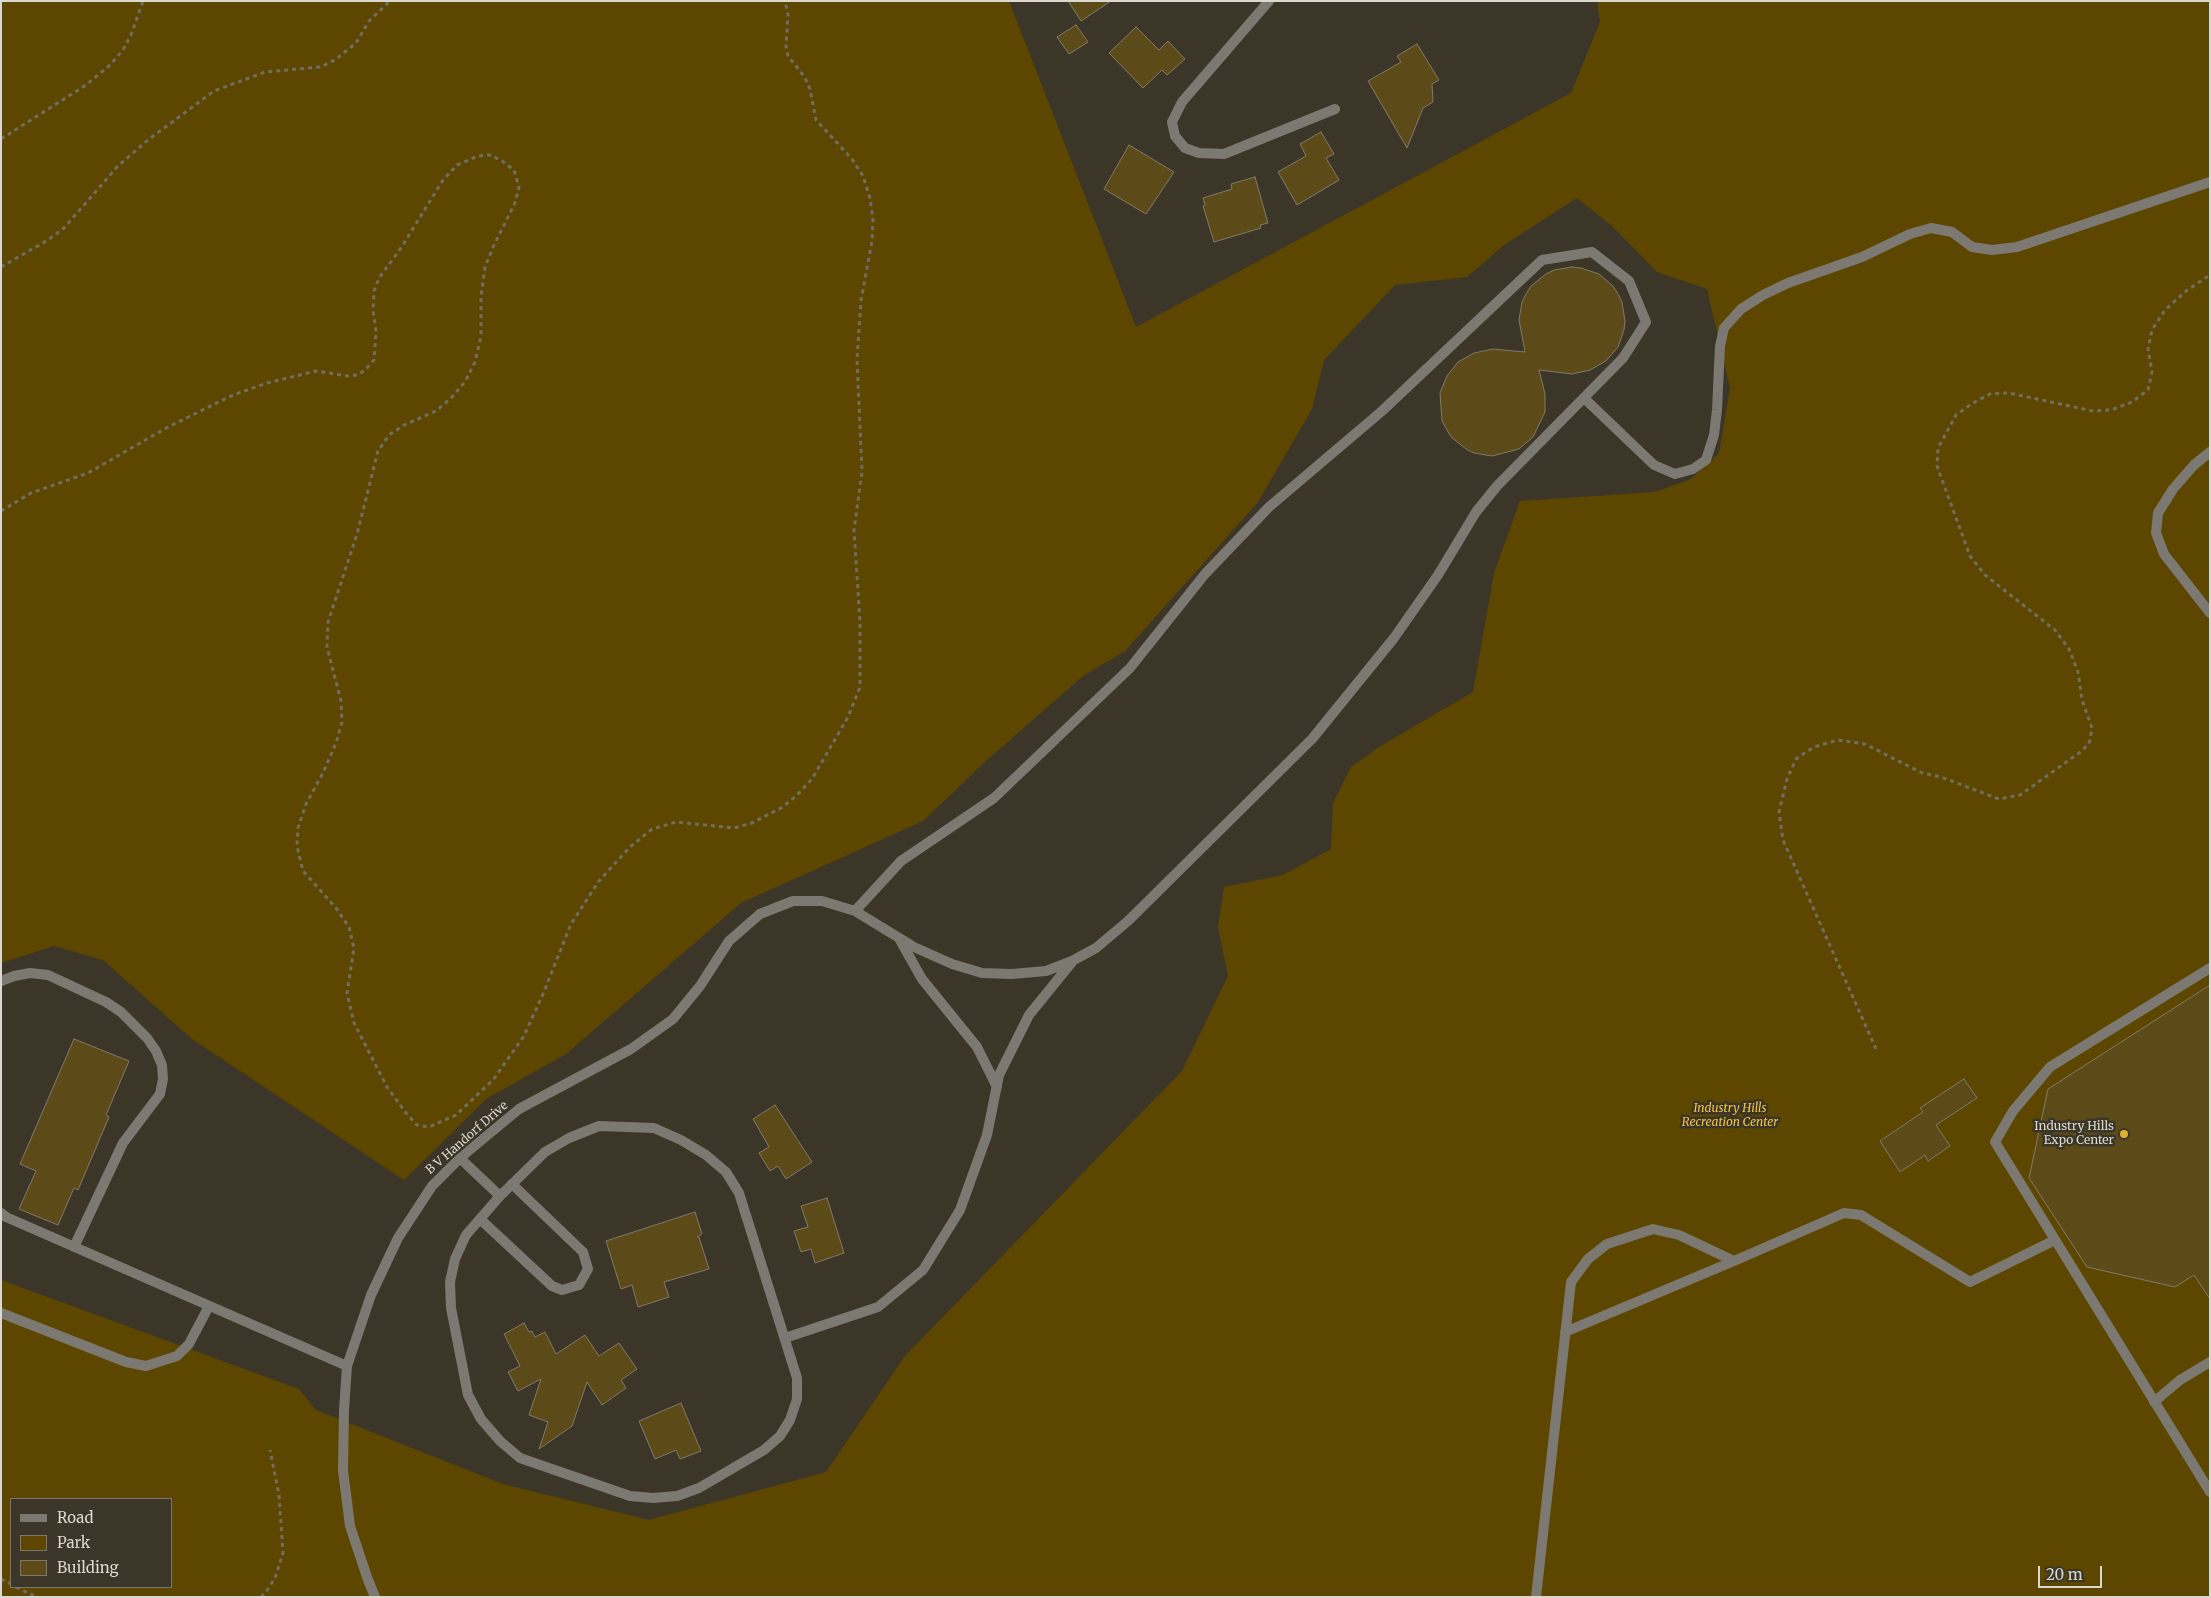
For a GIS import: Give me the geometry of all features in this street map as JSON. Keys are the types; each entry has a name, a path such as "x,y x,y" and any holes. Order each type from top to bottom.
{"street":[{"path":"1269,1 1182,102 1172,122 1175,136 1185,148 1199,153 1224,154 1335,109"},
{"path":"1584,398 1654,465 1675,474 1693,469 1706,460 1714,435 1718,410 1720,346 1724,328 1740,309 1763,295 1788,283 1862,257 1910,234 1931,228 1952,232 1972,247 1992,250 2017,247 2210,182"},
{"name":"B V Handorf Drive","path":"375,1597 350,1526 344,1479 344,1410 348,1366 371,1295 398,1238 432,1186 460,1158 519,1109 631,1049 673,1019 700,986 728,941 760,914 793,901 822,901 855,911 914,947 952,964 982,973 1012,974 1046,971 1072,961 1096,948 1128,921 1312,739 1394,638 1438,575 1476,512 1497,486 1623,358 1646,322 1629,281 1592,252 1542,260 1382,411 1269,507 1205,574 1130,668 994,798 901,862 855,911"},
{"path":"2210,452 2194,465 2173,489 2158,513 2156,533 2164,554 2210,614"},
{"path":"899,938 922,979 977,1047 997,1087"},
{"path":"784,1338 878,1307 923,1270 960,1210 987,1135 999,1075 1029,1014 1072,961"},
{"path":"2210,968 2050,1067 2013,1111 1995,1142 2210,1492"},
{"path":"1,981 30,973 48,975 106,1002 121,1012 147,1038 156,1050 162,1065 163,1079 160,1094 123,1143 74,1247"},
{"path":"599,1126 654,1128 681,1140 713,1161 726,1172 739,1193 784,1338 797,1378 797,1399 790,1420 780,1436 764,1450 699,1488 677,1496 653,1498 630,1496 520,1458 500,1441 481,1419 468,1396 451,1308 450,1282 455,1259 466,1235 500,1196 545,1152 568,1138 599,1126"},
{"path":"460,1158 500,1196"},
{"path":"480,1219 552,1286 562,1290 580,1285 588,1269 583,1252 512,1184"},
{"path":"1,1213 6,1217 74,1247 348,1366"},
{"path":"1565,1332 1844,1213 1861,1215 1970,1282 2055,1240"},
{"path":"1536,1597 1571,1282 1588,1259 1607,1244 1653,1229 1679,1235 1734,1261"},
{"path":"1,1314 126,1362 146,1366 177,1356 189,1344 209,1306"},
{"path":"2154,1402 2180,1380 2210,1362"}],"path":[{"path":"1,138 80,89 110,65 123,50 131,35 143,1"},
{"path":"1,266 48,240 64,228 118,166 163,128 214,91 265,72 320,67 335,60 356,43 369,21 390,1"},
{"path":"1,511 31,493 88,473 168,427 233,395 267,383 316,371 348,376 358,375 374,360 376,331 373,310 374,291 379,278 401,248 442,180 457,165 478,156 491,155 502,160 514,170 520,187 515,203 485,267 480,297 481,336 475,362 465,382 451,398 436,410 404,425 389,435 378,451 357,534 328,622 327,647 342,701 342,722 333,750 306,804 298,828 297,846 303,871 336,908 349,927 354,948 347,993 354,1023 387,1087 406,1114 418,1125 429,1128 456,1115 493,1080 524,1036 571,924 599,881 630,846 652,829 676,822 734,828 752,824 781,808 796,796 812,778 848,718 860,687 860,622 854,530 862,472 857,359 861,300 872,241 873,220 870,198 863,176 852,159 816,120 810,89 804,76 788,56 786,47 788,14 785,1"},
{"path":"1876,1049 1783,840 1779,812 1787,779 1796,760 1814,747 1838,740 1865,744 1922,773 1941,777 1999,799 2020,795 2089,744 2092,728 2082,700 2078,672 2069,648 2055,630 1985,575 1970,556 1937,466 1938,448 1956,416 1973,403 1990,394 2009,393 2093,411 2111,410 2132,402 2148,390 2152,372 2148,349 2152,330 2165,310 2186,291 2210,275"},
{"path":"261,1597 275,1578 283,1553 279,1495 270,1450"},
{"path":"18,1588 36,1597"}],"green space":[{"name":"Industry Hills Recreation Center","path":"1,1 1009,1 1136,327 1571,93 1600,22 1597,1 2210,1 2210,1597 1,1597 1,1280 299,1389 316,1410 503,1484 649,1520 826,1472 905,1356 1182,1071 1228,976 1218,927 1224,887 1283,875 1331,849 1333,803 1351,767 1379,747 1473,692 1494,573 1520,501 1655,492 1691,479 1719,453 1730,388 1707,289 1657,272 1613,227 1577,198 1504,245 1467,277 1395,285 1324,360 1312,409 1258,502 1125,651 1083,676 987,760 923,821 741,903 566,1054 486,1099 404,1180 192,1039 103,960 54,946 1,963"}],"building":[{"path":"1068,1 1111,1 1081,21"},
{"path":"1076,25 1088,42 1069,54 1057,37"},
{"path":"1136,27 1159,50 1168,41 1185,59 1167,75 1162,70 1143,88 1109,53"},
{"path":"1417,44 1439,80 1432,84 1433,102 1423,108 1407,148 1368,81 1401,62 1397,56"},
{"path":"1321,132 1334,154 1326,158 1339,180 1297,205 1278,172 1306,156 1300,144"},
{"path":"1129,145 1174,172 1146,214 1104,189"},
{"path":"1255,177 1268,223 1260,225 1261,228 1214,242 1203,206 1205,205 1203,198 1232,189 1231,184"},
{"path":"1572,267 1599,274 1613,286 1618,294 1622,302 1625,321 1618,347 1606,361 1590,370 1572,374 1539,370 1545,394 1545,412 1533,437 1519,449 1492,456 1474,453 1466,449 1451,437 1442,421 1440,393 1447,376 1458,362 1474,353 1493,349 1525,352 1519,320 1522,302 1526,294 1531,286 1546,274 1554,270"},
{"name":"Industry Hills Expo Center","path":"2210,985 2210,1299 2194,1275 2175,1287 2087,1267 2029,1178 2048,1089"},
{"path":"74,1039 129,1061 106,1115 109,1117 78,1190 74,1188 58,1225 19,1209 36,1171 20,1164"},
{"path":"1964,1079 1977,1098 1936,1125 1950,1146 1928,1161 1925,1155 1900,1172 1880,1141 1923,1112 1920,1108"},
{"path":"775,1105 812,1162 786,1179 778,1166 770,1171 759,1153 769,1147 753,1119"},
{"path":"827,1198 844,1253 815,1263 811,1249 801,1252 794,1231 808,1227 801,1206"},
{"path":"695,1212 702,1234 697,1237 699,1237 709,1269 664,1282 669,1297 638,1307 632,1285 621,1289 606,1241"},
{"path":"524,1323 529,1332 532,1331 535,1337 545,1332 556,1354 585,1335 599,1356 619,1343 637,1369 621,1380 626,1388 602,1405 587,1382 572,1426 539,1449 548,1422 529,1415 541,1379 518,1391 508,1372 520,1366 504,1334"},
{"path":"681,1403 701,1451 680,1459 676,1450 655,1459 639,1421"}],"place":[{"name":"Industry Hills Expo Center","path":"2124,1134"}]}
